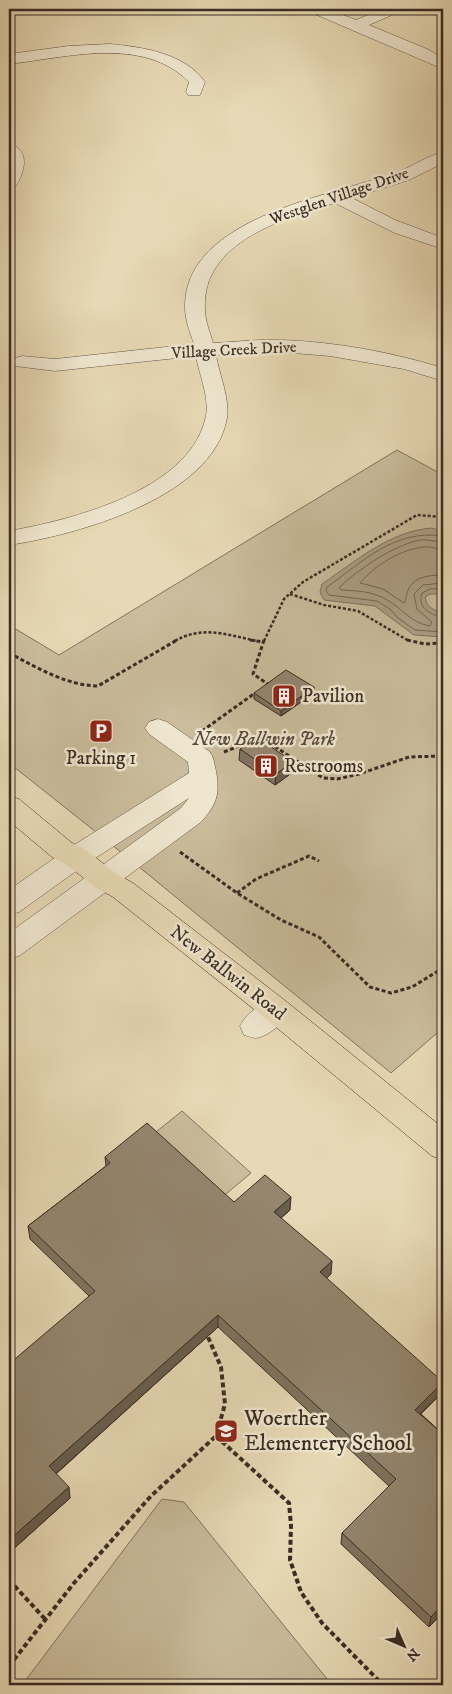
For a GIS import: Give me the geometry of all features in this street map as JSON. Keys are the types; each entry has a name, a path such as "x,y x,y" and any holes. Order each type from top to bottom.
{"main road":[{"name":"New Ballwin Road","path":"9,806 62,850 76,857 105,880 123,890 265,1018 443,1146"}],"street":[{"path":"315,9 421,52 443,64"},
{"path":"357,25 394,9"},
{"path":"9,59 84,42 119,41 183,68 192,75 196,82 194,99"},
{"path":"9,149 16,162 16,171 9,183"},
{"name":"Westglen Village Drive","path":"9,538 53,530 109,513 144,497 186,467 200,454 216,420 216,405 205,349 195,316 194,301 204,272 219,251 232,239 267,220 336,196 403,176 443,157"},
{"path":"336,196 381,221 443,244"},
{"name":"Village Creek Drive","path":"13,360 55,365 205,349 281,346 330,350 408,364 443,375"},
{"path":"9,948 105,880 141,850 191,815 200,805 205,793 201,758 158,728"},
{"path":"9,904 76,857 204,776"}],"path":[{"path":"196,727 202,731 268,684 253,674 263,642 284,599 304,582 417,515 443,517"},
{"path":"290,594 324,605 358,611 411,642 424,644 443,643"},
{"path":"9,653 83,687 98,686 185,635 205,631 263,642"},
{"path":"223,753 244,744 257,735 323,778 337,779 359,774 409,757 443,756"},
{"path":"178,851 237,893 281,920 318,937 370,987 391,993 412,988 443,968"},
{"path":"237,893 256,879 309,856 320,861"},
{"path":"9,1666 45,1619 151,1496 216,1436 225,1404 221,1367 208,1337"},
{"path":"216,1436 288,1503 291,1525 290,1560 301,1592 322,1623 383,1685"},
{"path":"9,1580 45,1619"}],"green space":[{"name":"New Ballwin Park","path":"397,450 443,475 443,1028 391,1073 9,763 9,625 59,655"},
{"path":"182,1111 251,1173 220,1199 151,1136"},
{"path":"162,1499 184,1502 332,1685 22,1685"}],"water":[{"path":"432,528 443,532 443,594 430,594 425,597 431,608 443,612 443,637 414,635 375,606 324,600 320,592 322,584 374,548 402,535"}],"building":[{"name":"Pavilion","path":"286,670 314,687 281,711 254,693"},
{"path":"257,737 293,762 276,774 240,749"},
{"path":"147,1123 234,1202 265,1175 291,1197 274,1212 332,1261 320,1272 443,1382 415,1410 443,1434 443,1604 431,1617 342,1533 396,1479 218,1315 49,1466 69,1487 9,1540 9,1364 95,1291 28,1226 110,1163 105,1157"}],"place":[{"name":"Pavilion","path":"284,696"},
{"name":"Parking 1","path":"101,731"},
{"name":"Restrooms","path":"266,766"},
{"name":"Woerther Elementery School","path":"226,1431"}]}
